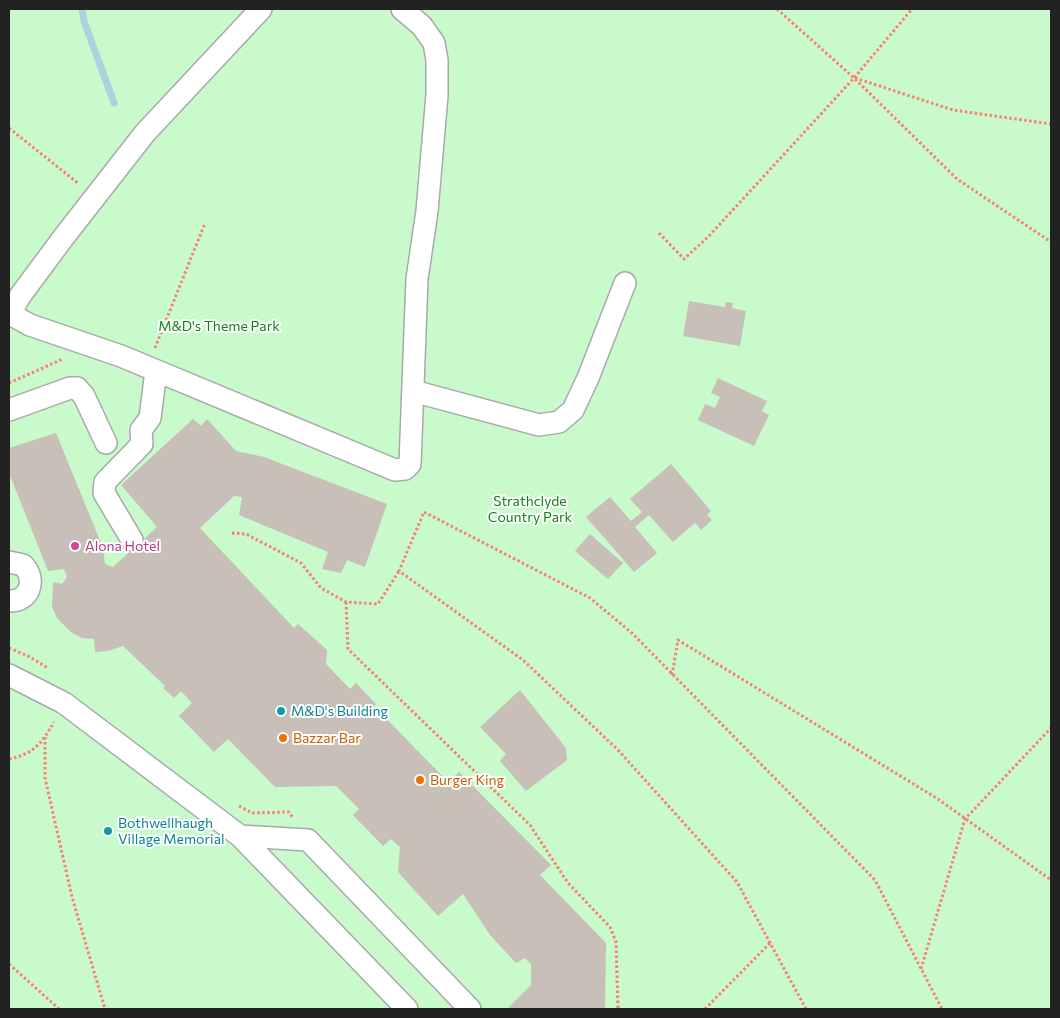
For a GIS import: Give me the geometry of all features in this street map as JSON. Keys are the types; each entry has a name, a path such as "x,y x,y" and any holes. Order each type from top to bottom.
{"street":[{"path":"261,9 144,134 20,296 9,315 30,325 151,369 400,470 410,464 416,279 427,211 437,95 437,60 434,43 422,26 402,9"},
{"path":"413,391 539,425 559,422 573,410 577,402 625,282"},
{"path":"132,540 104,493 104,482 142,444 141,430 150,418 151,369"},
{"path":"9,410 70,388 77,388 84,396 106,443"},
{"path":"9,558 23,565 32,583 26,595 21,599 9,601"},
{"path":"9,675 64,703 240,836 407,1009"},
{"path":"240,836 308,840 470,1009"}],"path":[{"path":"777,9 854,78 957,179 1051,242"},
{"path":"659,233 684,259 708,238 854,78 912,9"},
{"path":"854,78 953,110 1051,124"},
{"path":"9,128 95,196"},
{"path":"151,369 205,223"},
{"path":"9,383 68,357"},
{"path":"232,533 246,534 301,563 321,588 346,602 378,604 399,571 424,512 590,598 632,633 875,880 920,970 942,1009"},
{"path":"399,571 523,660 618,750 737,882 806,1009"},
{"path":"346,602 348,649 530,825 568,883 610,927 616,942 618,1009"},
{"path":"672,675 678,640 938,799 1051,880"},
{"path":"9,648 28,656 53,672"},
{"path":"9,758 19,757 41,745 64,703"},
{"path":"920,970 965,819 1051,728"},
{"path":"45,737 45,778 72,896 105,1009"},
{"path":"233,802 252,813 289,812 308,840"},
{"path":"705,1009 770,943"},
{"path":"9,964 59,1009"}],"green space":[{"name":"Strathclyde Country Park","path":"9,9 1051,9 1051,1009 9,1009"}],"building":[{"path":"689,301 725,307 726,302 733,303 732,308 746,311 740,346 683,336"},
{"path":"718,378 767,401 762,411 769,415 754,446 698,420 705,404 715,408 720,397 711,393"},
{"name":"M&D's Building","path":"193,419 201,426 207,419 236,451 264,457 387,504 365,567 347,560 341,573 322,569 328,552 239,515 242,497 234,496 200,528 294,628 298,624 327,650 326,664 350,689 356,683 376,704 374,706 448,782 459,772 551,865 540,875 606,943 605,1009 507,1009 531,985 531,964 525,958 516,963 490,935 463,894 438,916 398,872 400,847 391,839 383,846 353,815 359,809 336,786 275,787 228,739 214,752 179,716 192,703 181,691 174,698 163,688 165,686 123,646 108,651 95,652 94,639 82,638 72,633 57,618 52,607 53,582 62,584 67,577 64,569 48,571 9,473 9,448 56,433 103,548 105,564 113,567 157,527 121,485"},
{"path":"671,464 711,511 707,515 712,520 701,530 695,523 673,542 649,515 635,527 657,553 634,572 586,517 610,497 631,521 642,512 630,499"},
{"path":"590,534 623,563 608,579 575,551"},
{"path":"520,690 566,748 567,760 526,791 500,761 506,754 480,727"}],"waterway":[{"path":"82,9 84,21 114,103"}],"place":[{"name":"Alona Hotel","path":"75,546"},
{"name":"M&D's Building","path":"281,711"},
{"name":"Bazzar Bar","path":"283,738"},
{"name":"Burger King","path":"420,780"},
{"name":"Bothwellhaugh Village Memorial","path":"108,831"}],"park label":[{"name":"M&D's Theme Park","path":"219,326"}]}
